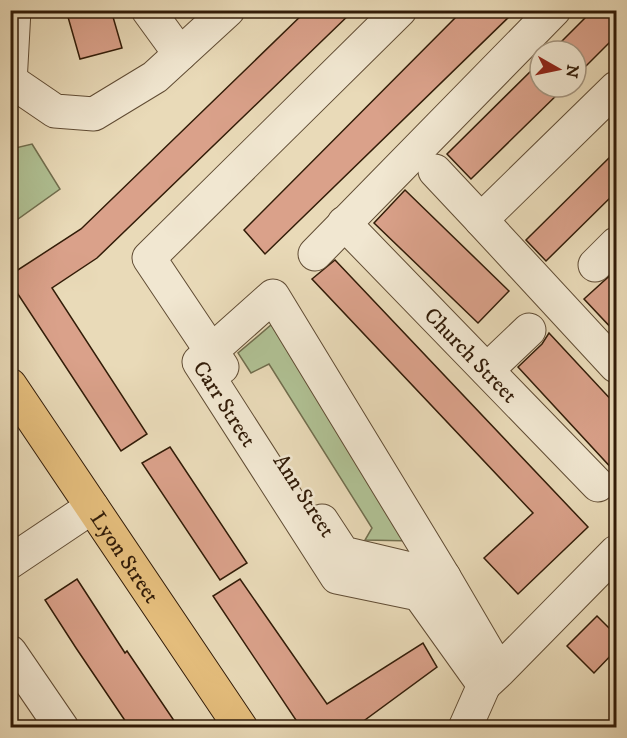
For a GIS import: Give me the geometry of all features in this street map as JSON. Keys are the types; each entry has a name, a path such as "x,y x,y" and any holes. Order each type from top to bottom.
{"main road":[{"name":"Lyon Street","path":"10,385 241,728"}],"street":[{"path":"14,10 11,82 55,111 94,114 154,77 228,10"},
{"path":"148,10 180,54"},
{"name":"Carr Street","path":"400,10 149,258 211,350 200,362 337,577 418,594 492,678"},
{"path":"315,254 554,10"},
{"path":"482,220 616,88"},
{"path":"435,171 616,363"},
{"name":"Church Street","path":"344,223 598,485"},
{"path":"211,350 273,296 444,577 492,678"},
{"path":"487,370 529,330"},
{"name":"Ann Street","path":"211,350 343,553 444,577"},
{"path":"10,562 92,507"},
{"path":"465,728 492,678 616,552"},
{"path":"10,652 62,728"}],"green space":[{"path":"32,144 60,189 11,224 11,149"},
{"path":"271,325 283,331 414,541 365,540 372,528 269,364 251,373 238,353"}],"building":[{"path":"66,10 111,10 122,48 80,59"},
{"path":"307,10 354,10 97,258 52,288 147,434 121,451 10,282 10,275 81,229"},
{"path":"463,10 516,10 265,254 244,230"},
{"path":"593,10 616,10 616,36 588,64 588,39 564,39"},
{"path":"528,74 528,99 553,99 471,179 447,154"},
{"path":"616,151 616,192 546,261 526,240"},
{"path":"405,190 509,291 478,323 374,223"},
{"path":"335,260 588,527 518,594 484,558 533,513 312,279"},
{"path":"616,270 616,333 584,299"},
{"path":"549,333 616,405 616,473 518,367 542,344"},
{"path":"170,447 247,563 220,580 142,463"},
{"path":"77,579 125,653 127,651 179,728 130,728 45,600"},
{"path":"240,579 327,704 423,643 437,667 354,728 291,728 298,723 213,596"},
{"path":"597,616 616,635 616,650 594,673 567,646"}]}
